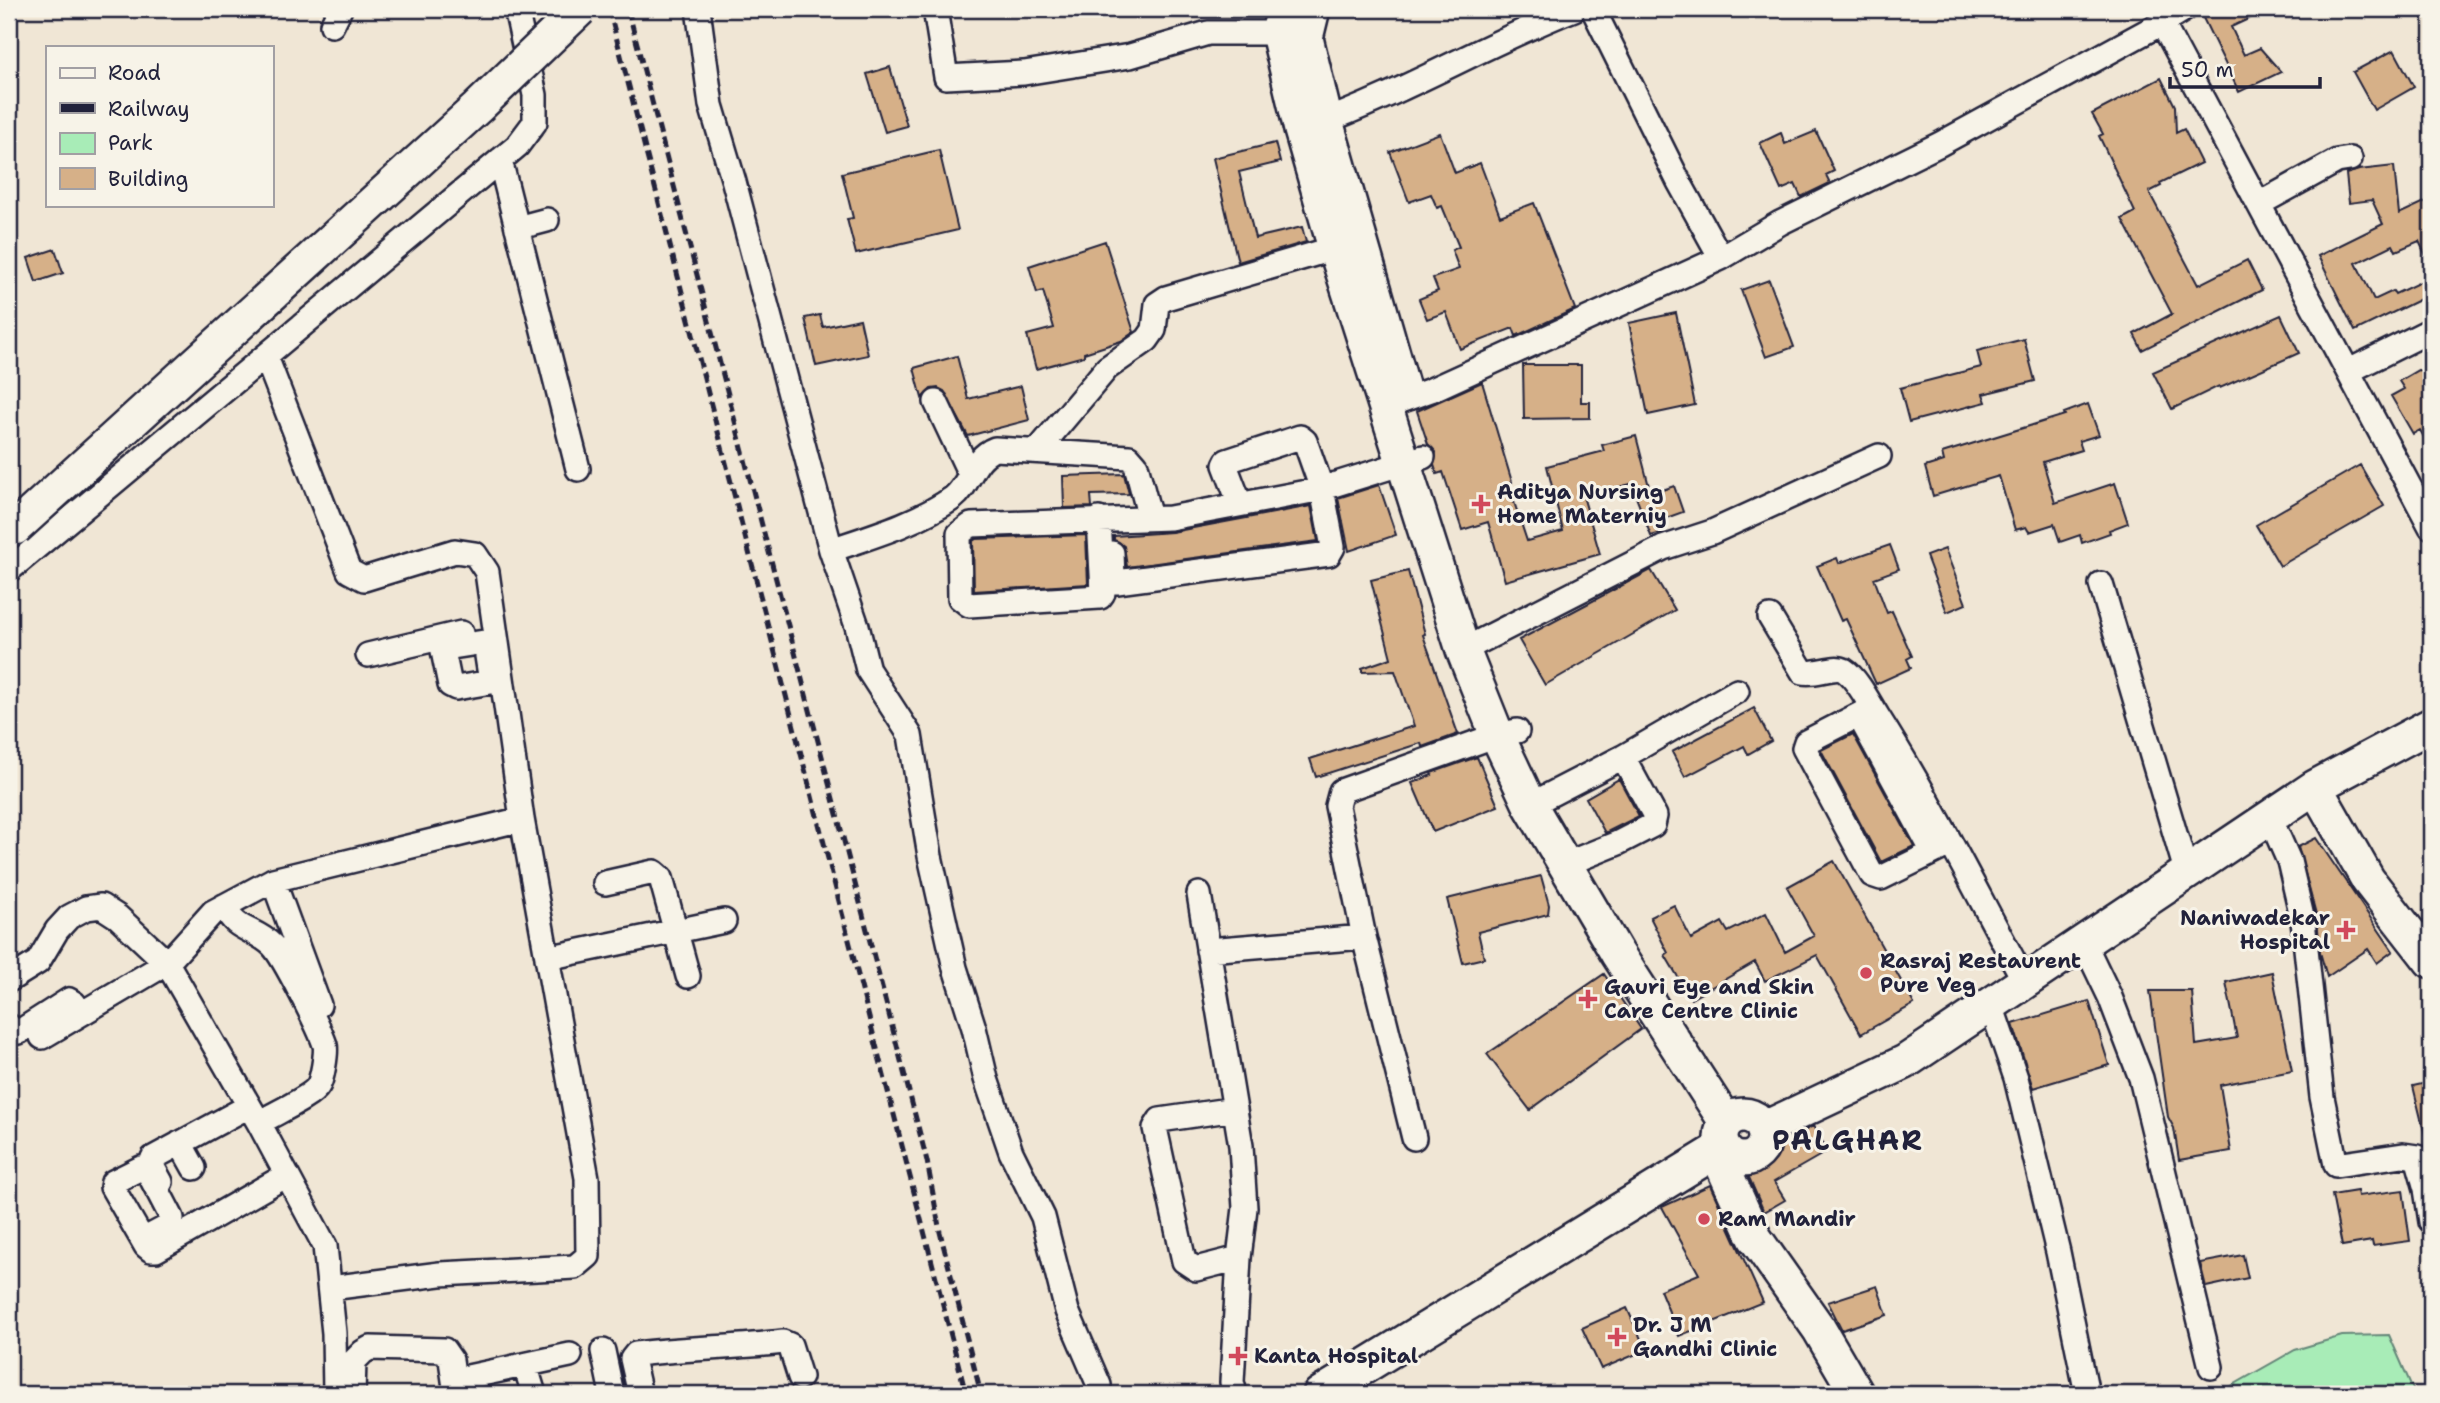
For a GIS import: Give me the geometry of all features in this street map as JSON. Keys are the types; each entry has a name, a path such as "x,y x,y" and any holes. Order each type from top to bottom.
{"street":[{"path":"9,570 517,146 535,122 535,95 516,9"},
{"path":"12,531 477,108 580,9"},
{"path":"698,9 711,105 734,182 831,550 858,626 868,670 910,735 938,893 955,968 974,1028 986,1079 1011,1152 1043,1217 1067,1311 1099,1385"},
{"path":"935,9 946,76 1024,73 1117,58 1208,33 1295,22 1313,126 1471,646 1539,801 1574,861 1614,948 1740,1128"},
{"path":"1313,126 1359,110 1519,31 1574,9"},
{"path":"1592,9 1679,182 1721,258"},
{"path":"1396,402 1454,380 1721,258 1780,223 1940,144 2185,9"},
{"path":"2162,23 2431,527"},
{"path":"2259,204 2337,161 2350,159"},
{"path":"500,160 578,469"},
{"path":"517,228 547,220"},
{"path":"1038,450 1107,368 1147,340 1154,330 1157,304 1166,298 1349,247"},
{"path":"2349,371 2431,330"},
{"path":"266,357 349,571 364,579 454,551 475,554 487,572 487,632 587,1178 588,1256 575,1267 440,1274 330,1288"},
{"path":"936,402 970,474"},
{"path":"1105,519 1113,577 1117,582 1329,554 1334,547 1322,489 1305,441 1300,437 1227,461 1225,466 1240,504"},
{"path":"831,550 898,527 955,497 986,452 995,449 1129,457 1136,465 1150,518"},
{"path":"1471,646 1663,548 1712,532 1880,456"},
{"path":"1105,519 1103,593 1100,597 969,606 960,598 959,534 971,525 1105,519 1170,518 1322,489 1414,460"},
{"path":"2101,584 2187,874"},
{"path":"1770,617 1803,672 1812,674 1838,668 1847,672 1865,712 1903,757 1942,848 2025,982"},
{"path":"368,654 487,632"},
{"path":"487,632 443,651 450,685 456,688 497,682"},
{"path":"1539,801 1623,757 1737,691"},
{"path":"1865,712 1806,742 1804,748 1872,876 1881,878 1942,848"},
{"path":"1320,1394 1740,1128 1905,1062 2315,787 2431,725"},
{"path":"1414,1138 1364,937 1337,806 1341,791 1507,733"},
{"path":"1574,861 1653,825 1655,816 1623,757"},
{"path":"2315,787 2368,880 2431,961"},
{"path":"2270,818 2289,860 2303,921 2322,1097 2336,1165 2403,1155 2417,1157 2431,1222"},
{"path":"42,1037 167,963 213,912 273,880 523,819"},
{"path":"605,883 654,873 661,878 688,976"},
{"path":"273,880 332,1044"},
{"path":"1199,894 1241,1146 1245,1208 1239,1258 1232,1382 1235,1394"},
{"path":"9,980 38,962 57,930 69,917 86,908 101,906 118,917 167,963 254,1114 325,1246 330,1288 335,1394"},
{"path":"188,1231 151,1164 153,1158 180,1143 312,1093 319,1085 326,1048 312,1016 273,946 237,925 224,906"},
{"path":"547,958 724,921"},
{"path":"1208,950 1364,937"},
{"path":"2084,943 2110,997 2141,1078 2211,1367"},
{"path":"9,1026 12,1031 19,1032 69,1000 81,1014"},
{"path":"1991,1005 2019,1091 2058,1252 2087,1394"},
{"path":"1235,1109 1160,1120 1155,1128 1184,1261 1196,1269 1239,1258"},
{"path":"1740,1128 1723,1167 1755,1238 1819,1329 1857,1394"},
{"path":"180,1143 194,1168"},
{"path":"143,1240 151,1250 156,1250 287,1175"},
{"path":"640,1394 632,1359 636,1354 671,1350 731,1348 783,1342 790,1345 800,1377"},
{"path":"353,1394 354,1361 370,1348 444,1350 451,1360 455,1387 525,1364 570,1355"},
{"path":"603,1350 612,1394"},
{"path":"525,1364 534,1394"}],"green space":[{"path":"2389,1335 2415,1394 2225,1394 2228,1388 2295,1350 2342,1336"}],"building":[{"path":"2223,9 2270,9 2231,27 2244,55 2260,48 2281,72 2239,92 2203,18"},
{"path":"2394,50 2414,87 2374,110 2353,72"},
{"path":"890,67 907,126 885,132 867,74"},
{"path":"2161,78 2175,106 2176,133 2184,129 2201,163 2160,183 2161,186 2149,192 2198,285 2247,260 2262,290 2142,350 2134,334 2172,314 2122,219 2135,212 2099,136 2103,134 2092,114"},
{"path":"1816,131 1834,171 1826,175 1830,183 1801,197 1795,184 1781,190 1760,143 1781,133 1785,144"},
{"path":"1440,133 1455,173 1480,163 1500,216 1534,203 1575,309 1516,336 1513,328 1460,349 1446,312 1427,319 1419,299 1438,291 1433,278 1459,269 1452,250 1459,247 1442,206 1437,208 1431,194 1409,202 1390,152"},
{"path":"1275,143 1280,162 1239,172 1255,238 1302,227 1306,242 1238,262 1213,158"},
{"path":"939,150 958,230 856,254 847,219 853,218 842,173"},
{"path":"2394,166 2399,214 2431,199 2431,267 2419,241 2396,251 2393,245 2356,263 2374,300 2393,291 2395,294 2431,277 2431,294 2355,331 2318,256 2383,224 2372,200 2349,203 2346,174"},
{"path":"1105,241 1134,332 1121,341 1084,353 1084,356 1036,369 1027,335 1054,328 1043,291 1037,293 1029,266"},
{"path":"55,249 63,273 36,282 28,258"},
{"path":"1769,280 1794,347 1766,357 1741,290"},
{"path":"1676,313 1695,405 1648,415 1629,323"},
{"path":"820,315 823,327 860,319 868,355 816,366 805,318"},
{"path":"2281,315 2299,353 2172,409 2153,372"},
{"path":"2024,339 2035,381 1983,394 1986,402 1909,422 1900,388 1981,367 1977,351"},
{"path":"957,356 968,399 1021,386 1029,420 968,436 944,391 931,389 922,398 914,368"},
{"path":"1523,365 1581,365 1581,402 1590,402 1590,418 1524,419"},
{"path":"2418,370 2431,376 2431,450 2420,430 2413,434 2391,396 2404,389 2399,381"},
{"path":"1482,382 1512,482 1508,484 1527,541 1563,531 1547,466 1604,451 1602,445 1636,436 1651,494 1674,486 1683,512 1658,521 1661,533 1651,536 1631,484 1583,496 1600,554 1505,581 1488,522 1462,530 1443,472 1437,474 1434,465 1436,452 1428,444 1417,411"},
{"path":"2088,404 2099,435 2079,441 2082,450 2043,462 2055,503 2115,483 2128,523 2082,543 2080,535 2060,542 2054,524 2029,532 2026,527 2015,530 1999,476 1933,496 1925,467 1944,461 1942,453 2065,415 2064,413"},
{"path":"2360,465 2384,506 2280,566 2256,525"},
{"path":"1124,474 1129,494 1091,495 1092,507 1064,508 1063,476"},
{"path":"1379,485 1396,535 1349,551 1338,498"},
{"path":"1311,506 1318,541 1127,567 1124,546 1114,540 1114,536 1172,532"},
{"path":"1086,535 1088,584 974,591 973,541 976,539"},
{"path":"1890,545 1899,569 1874,578 1887,613 1892,611 1912,656 1907,659 1911,668 1876,684 1846,619 1841,621 1817,566 1837,558 1839,563"},
{"path":"1945,549 1966,604 1947,612 1926,556"},
{"path":"1651,570 1675,610 1545,685 1519,640"},
{"path":"1408,571 1425,634 1423,635 1458,734 1422,747 1421,743 1316,777 1310,759 1414,726 1395,671 1362,672 1362,668 1391,658 1371,580"},
{"path":"1754,708 1771,741 1748,754 1744,746 1685,777 1672,752"},
{"path":"1853,734 1914,846 1881,862 1821,750"},
{"path":"1477,757 1498,806 1433,832 1412,783 1432,775 1431,773"},
{"path":"1619,779 1639,816 1605,833 1586,798"},
{"path":"2316,838 2393,951 2377,963 2368,949 2327,977 2320,952 2317,918 2298,847"},
{"path":"1834,861 1914,1004 1861,1034 1817,955 1765,981 1755,962 1691,999 1665,955 1668,953 1650,917 1674,905 1691,939 1722,922 1728,932 1766,913 1785,952 1814,936 1787,887"},
{"path":"1541,876 1549,905 1548,914 1478,932 1484,958 1463,963 1447,899"},
{"path":"2272,972 2292,1071 2220,1085 2231,1151 2179,1160 2174,1128 2168,1117 2150,991 2192,991 2196,1045 2237,1038 2226,982"},
{"path":"1604,974 1641,1029 1530,1110 1487,1054"},
{"path":"2089,1001 2109,1065 2033,1088 2013,1024"},
{"path":"2431,1082 2431,1134 2425,1135 2413,1086"},
{"path":"1813,1126 1828,1151 1774,1182 1785,1200 1764,1212 1744,1166"},
{"path":"1710,1185 1763,1302 1679,1336 1660,1290 1699,1274 1662,1207"},
{"path":"2403,1190 2410,1241 2373,1246 2372,1241 2342,1246 2332,1195 2357,1191 2358,1196"},
{"path":"2243,1255 2248,1278 2206,1287 2200,1263"},
{"path":"1877,1286 1887,1315 1842,1330 1828,1302"},
{"path":"1627,1308 1646,1350 1601,1369 1582,1328"}],"railway":[{"path":"609,9 966,1394"},
{"path":"628,9 927,1161 940,1232 981,1394"}],"place":[{"name":"Aditya Nursing Home Materniy","path":"1481,504"},
{"name":"Naniwadekar Hospital","path":"2346,930"},
{"name":"Rasraj Restaurent Pure Veg","path":"1866,973"},
{"name":"Gauri Eye and Skin Care Centre Clinic","path":"1588,999"},
{"name":"Ram Mandir","path":"1704,1219"},
{"name":"Dr. J M Gandhi Clinic","path":"1617,1337"},
{"name":"Kanta Hospital","path":"1238,1356"}],"district":[{"name":"PALGHAR","path":"1848,1140"}]}
